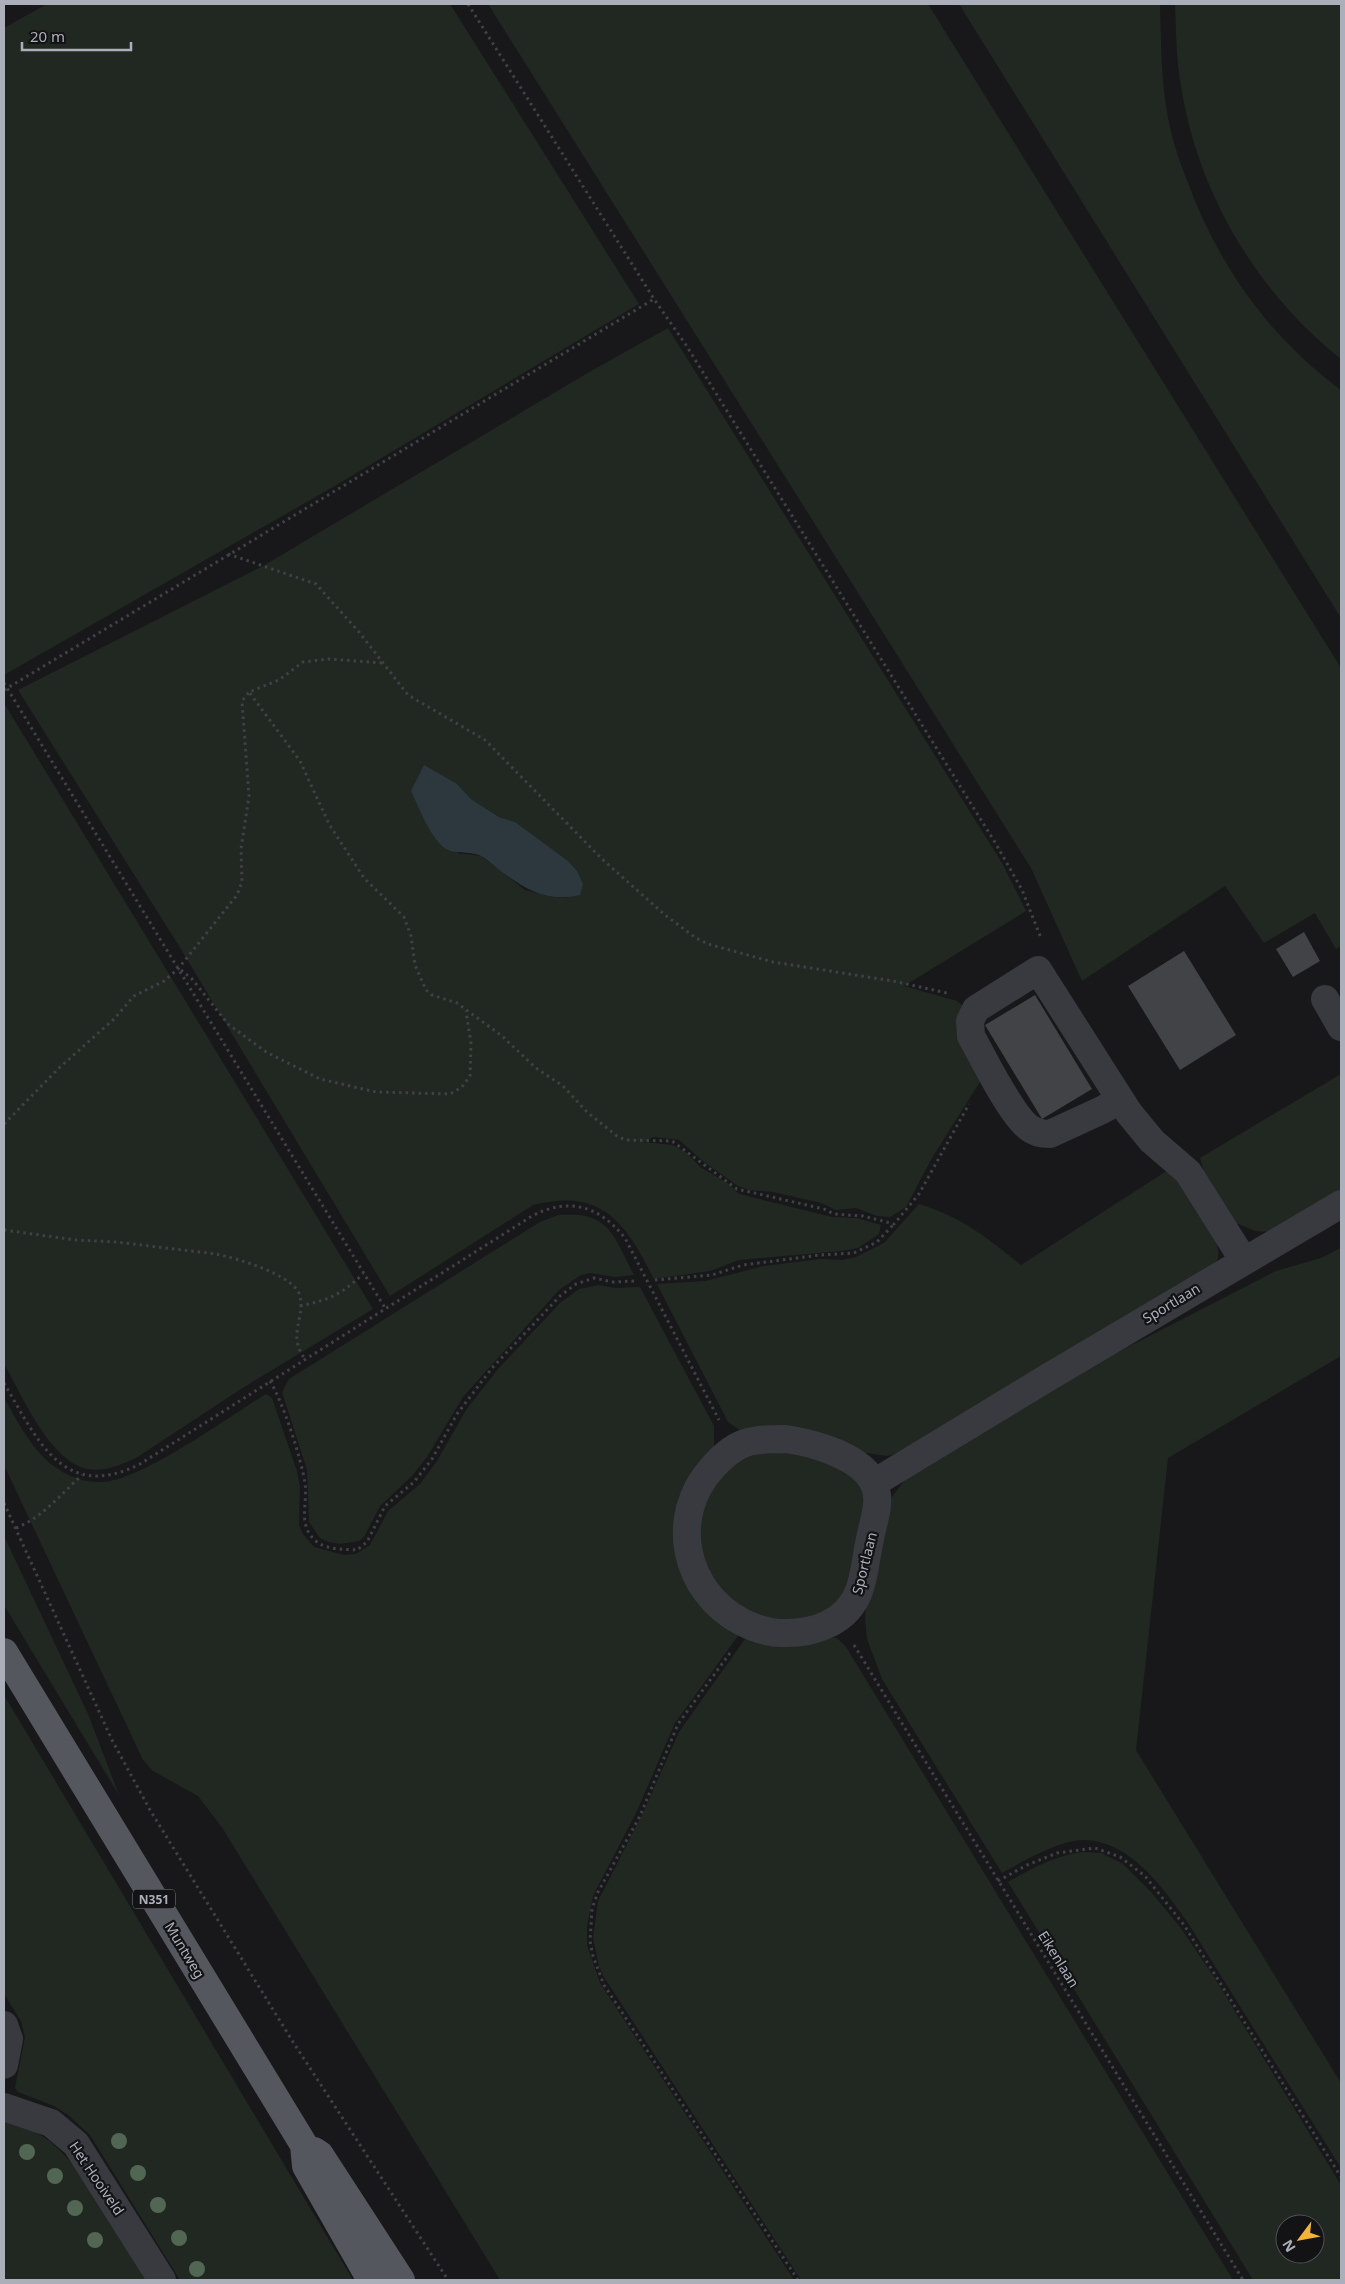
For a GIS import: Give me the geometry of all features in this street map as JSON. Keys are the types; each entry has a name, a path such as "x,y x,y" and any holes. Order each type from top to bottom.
{"main road":[{"name":"Muntweg","path":"4,1652 304,2145 306,2166 371,2280"},
{"name":"Muntweg","path":"304,2145 320,2155 401,2280"}],"street":[{"path":"1120,1100 1050,1134 1042,1134 1029,1128 1022,1122 971,1036 970,1021 976,1009 1038,970 1120,1100 1152,1141 1188,1172 1244,1261"},
{"path":"1325,999 1341,1027"},
{"name":"Sportlaan","path":"874,1483 1341,1204"},
{"name":"Sportlaan","path":"786,1439 802,1442 843,1456 863,1468 874,1483 877,1497 876,1510 859,1592 851,1607 831,1624 806,1631 780,1633 749,1625 716,1605 694,1575 687,1547 691,1507 704,1478 733,1448 753,1441 786,1439"},
{"path":"4,2025 9,2039 4,2065"},
{"name":"Het Hooiveld","path":"4,2107 51,2123 76,2144 88,2159 162,2280"}],"path":[{"path":"468,4 654,299 691,354 996,844 1022,890 1043,942"},
{"path":"5,689 654,299"},
{"path":"228,554 316,584 359,632 408,695 485,740 602,859 665,915 696,938 708,944 773,962 931,989 962,998 976,1009"},
{"path":"4,1124 77,1051 114,1019 134,996 164,981 178,968 237,895 242,882 242,849 249,796 242,701 249,692 279,680 303,662 329,659 382,663"},
{"path":"4,683 5,689 385,1308"},
{"path":"249,692 300,760 329,824 364,878 404,917 411,936 415,965 422,985 432,995 448,998 506,1040 536,1068 563,1086 587,1112 617,1136 626,1140 672,1141 737,1189 752,1194 824,1208 834,1214 864,1216 894,1224"},
{"path":"178,968 192,979 228,1024 266,1052 320,1079 376,1092 450,1094 462,1088 470,1076 471,1043 466,1011"},
{"path":"655,1280 712,1275 732,1267 758,1263 854,1253 878,1242 919,1194 981,1082 993,1075"},
{"path":"4,1383 45,1448 60,1463 89,1477 110,1476 134,1467 541,1212 566,1206 579,1206 605,1217 625,1238 721,1424"},
{"path":"4,1230 229,1257 290,1281 300,1295 296,1344 305,1360"},
{"path":"300,1306 330,1299 343,1292 363,1274"},
{"path":"270,1381 292,1440 305,1484 304,1523 316,1542 337,1548 357,1550 367,1542 385,1506 414,1482 432,1459 457,1414 492,1368 560,1296 576,1284 594,1278 613,1282 636,1281"},
{"path":"16,1528 31,1522 43,1513 82,1475"},
{"path":"4,1502 112,1740 150,1810 293,2042 448,2280"},
{"path":"735,1646 678,1724 640,1816 598,1892 592,1908 590,1941 593,1956 604,1985 798,2280"},
{"name":"Eikenlaan","path":"856,1649 1243,2280"},
{"path":"998,1881 1028,1865 1057,1853 1095,1848 1120,1857 1146,1876 1168,1902 1189,1932 1341,2177"}],"shaded area":[{"path":"47,4 450,4 639,304 333,487 4,675 4,28"},
{"path":"488,4 928,4 1341,668 1341,946 1336,949 1315,913 1264,943 1225,886 1082,981 1031,868"},
{"path":"959,4 1160,4 1162,68 1168,116 1184,174 1201,214 1231,271 1249,298 1291,347 1341,390 1341,618"},
{"path":"1175,4 1341,4 1341,359 1309,331 1281,301 1255,267 1232,232 1213,194 1198,155 1186,114 1178,64"},
{"path":"668,328 1002,863 1026,911 904,986 957,1001 968,1010 985,1074 932,1158 906,1207 890,1217 877,1216 856,1208 836,1210 821,1203 773,1192 749,1190 738,1186 704,1162 679,1140 653,1137 644,1142 673,1145 687,1153 700,1167 729,1184 739,1194 832,1217 857,1218 881,1225 879,1234 858,1248 739,1260 710,1271 654,1279 633,1242 622,1227 609,1215 595,1206 577,1201 557,1201 533,1205 390,1296 179,946 18,690 263,566 591,371","holes":["457,784 471,799 499,817 515,822 568,898 552,897 525,890 481,856 457,853"]},
{"path":"4,703 373,1309 241,1389 136,1458 100,1470 88,1469 74,1464 49,1441 28,1409 4,1364"},
{"path":"424,765 457,784 471,799 499,817 515,822 568,861 577,871 583,884 580,895 557,897 537,893 518,883 481,856 450,851 441,845 428,826 411,791"},
{"path":"1341,1074 1341,1192 1274,1232 1255,1231 1236,1223 1208,1186 1200,1158"},
{"path":"1168,1170 1184,1187 1201,1211 1214,1236 1218,1248 1218,1258 1213,1269 898,1453 887,1456 749,1436 728,1422 657,1284 705,1281 764,1266 820,1259 842,1260 856,1257 884,1243 919,1204 948,1215 973,1229 1021,1265"},
{"path":"558,1215 589,1217 600,1222 615,1238 634,1275 615,1277 590,1273 581,1275 559,1290 463,1397 427,1457 412,1476 380,1506 364,1537 359,1541 340,1544 320,1538 309,1522 307,1470 282,1392 289,1379 540,1222"},
{"path":"1341,1248 1341,1356 1168,1458 1136,1750 1341,2083 1341,2168 1188,1923 1165,1892 1137,1862 1121,1851 1103,1843 1085,1840 1065,1843 1048,1849 1002,1873 882,1679 867,1639 865,1619 867,1592 882,1521 891,1498 905,1480 1023,1401 1276,1271 1321,1258"},
{"path":"599,1285 615,1288 640,1287 714,1426 714,1447 678,1532 743,1629 675,1723 637,1811 593,1896 587,1927 587,1945 600,1983 794,2280 500,2280 223,1829 198,1796 153,1771 143,1760 4,1465 4,1398 32,1444 44,1458 78,1479 102,1482 119,1479 162,1460 266,1394 272,1398 297,1471 300,1487 299,1525 303,1534 314,1547 344,1555 356,1554 370,1545 388,1511 420,1484 437,1461 466,1410 498,1369 560,1303 579,1289"},
{"path":"766,1447 815,1456 850,1473 861,1487 866,1513 847,1595 824,1614 772,1624 717,1593 697,1537 704,1493 727,1463"},
{"path":"4,1536 88,1714 119,1795 4,1605"},
{"path":"750,1632 837,1638 846,1647 1233,2280 801,2280 604,1977 599,1966 593,1938 598,1901 643,1813 679,1732"},
{"path":"4,1695 353,2280 180,2280 90,2135 68,2115 54,2106 18,2092 15,2088 25,2037 21,2021 4,1994"},
{"path":"1082,1852 1101,1853 1123,1864 1151,1892 1180,1927 1214,1977 1341,2185 1341,2280 1253,2280 1008,1882 1044,1863 1062,1856"},
{"path":"4,2122 35,2132 58,2148 73,2165 146,2280 4,2280"}],"building":[{"path":"1304,932 1320,961 1293,977 1276,949"},
{"path":"1184,951 1236,1035 1180,1070 1128,986"},
{"path":"1035,995 1092,1089 1042,1119 985,1025"}]}
